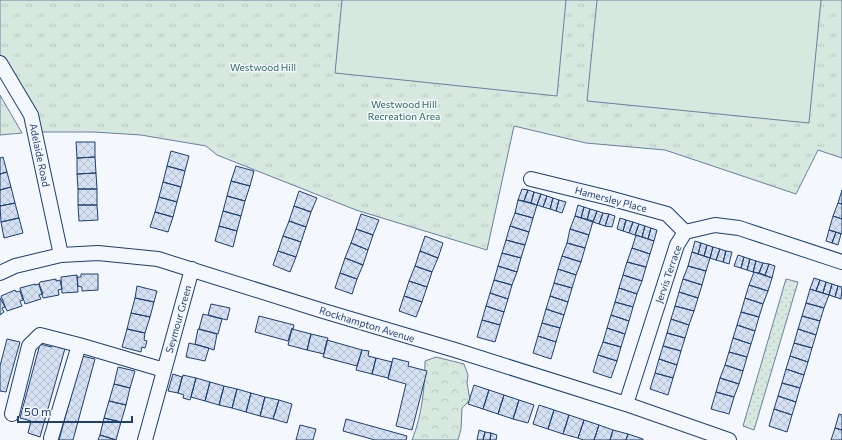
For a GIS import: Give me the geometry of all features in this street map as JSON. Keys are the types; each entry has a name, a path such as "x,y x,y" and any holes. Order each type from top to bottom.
{"street":[{"name":"Adelaide Road","path":"0,63 31,115 61,255"},
{"name":"Hamersley Place","path":"531,179 667,214 685,232"},
{"path":"685,232 715,225 739,228 842,262"},
{"name":"Jervis Terrace","path":"626,404 677,245 685,232"},
{"name":"Rockhampton Avenue","path":"0,273 15,266 61,255 98,253 158,259 626,404 729,440"},
{"name":"Seymour Green","path":"145,440 192,269"},
{"path":"12,414 29,346 40,335 164,370"},
{"path":"51,438 78,345"}],"green space":[{"name":"Westwood Hill Recreation Area","path":"0,0 842,0 842,158 818,150 796,194 665,150 586,143 514,126 487,250 356,210 217,155 206,146 141,135 94,132 35,132 0,63"},
{"path":"342,0 566,0 557,96 335,73"},
{"path":"597,0 821,0 809,123 587,101"},
{"path":"0,95 22,133 0,135"},
{"path":"786,279 798,282 754,430 743,426"},
{"path":"436,357 464,364 468,375 467,383 470,400 462,408 461,429 458,440 412,440 422,401 425,361"}],"building":[{"path":"76,142 95,142 95,157 77,158"},
{"path":"171,151 189,156 185,171 167,166"},
{"path":"3,157 7,172 0,174 0,158"},
{"path":"95,157 96,173 77,174 77,158"},
{"path":"167,166 185,171 181,187 163,182"},
{"path":"236,166 254,171 250,186 231,181"},
{"path":"7,172 11,187 0,190 0,174"},
{"path":"96,173 97,189 78,189 77,174"},
{"path":"231,181 250,186 245,201 227,196"},
{"path":"163,182 181,187 177,202 159,197"},
{"path":"11,187 15,203 0,206 0,190"},
{"path":"78,189 97,189 97,205 78,205"},
{"path":"522,189 528,190 524,201 518,200"},
{"path":"528,190 534,192 531,203 524,201"},
{"path":"842,190 842,204 838,203"},
{"path":"299,191 317,198 311,212 294,206"},
{"path":"534,192 541,194 537,205 531,203"},
{"path":"541,194 547,196 543,207 537,205"},
{"path":"227,196 245,201 241,216 223,211"},
{"path":"547,196 553,198 550,209 543,207"},
{"path":"159,197 177,202 173,217 155,212"},
{"path":"553,198 559,200 556,211 550,209"},
{"path":"518,200 537,205 533,218 515,213"},
{"path":"559,200 566,202 562,213 556,211"},
{"path":"15,203 19,218 1,222 0,206"},
{"path":"838,203 842,204 842,219 833,216"},
{"path":"78,205 97,205 98,220 79,221"},
{"path":"578,205 584,207 581,218 575,216"},
{"path":"294,206 311,212 306,227 289,221"},
{"path":"584,207 590,209 587,220 581,218"},
{"path":"590,209 597,211 593,222 587,220"},
{"path":"223,211 241,216 237,231 219,226"},
{"path":"597,211 603,213 599,224 593,222"},
{"path":"155,212 173,217 168,232 150,227"},
{"path":"515,213 533,218 529,232 510,226"},
{"path":"603,213 609,214 605,226 599,224"},
{"path":"361,214 379,220 373,235 356,229"},
{"path":"609,214 615,216 612,227 605,226"},
{"path":"575,216 593,221 589,235 570,229"},
{"path":"833,216 842,219 842,234 829,230"},
{"path":"19,218 23,233 4,238 1,222"},
{"path":"620,218 626,220 623,231 617,229"},
{"path":"626,220 633,222 629,233 623,231"},
{"path":"289,221 306,227 301,242 283,236"},
{"path":"633,222 639,224 635,235 629,233"},
{"path":"639,224 645,226 642,237 635,235"},
{"path":"219,226 237,231 233,247 215,241"},
{"path":"510,226 529,232 525,245 506,240"},
{"path":"645,226 651,228 648,239 642,237"},
{"path":"651,228 657,230 654,241 648,239"},
{"path":"356,229 373,235 368,250 351,243"},
{"path":"570,229 589,235 585,248 567,243"},
{"path":"829,230 836,232 832,243 826,241"},
{"path":"836,232 841,234 838,245 832,243"},
{"path":"636,235 654,241 650,254 632,248"},
{"path":"283,236 301,242 296,257 278,251"},
{"path":"425,236 443,243 438,258 420,251"},
{"path":"506,240 525,245 521,258 502,253"},
{"path":"695,241 701,243 698,254 692,252"},
{"path":"351,243 368,250 363,265 345,258"},
{"path":"567,243 585,248 581,262 562,256"},
{"path":"701,243 707,245 704,256 698,254"},
{"path":"707,245 713,247 710,258 704,256"},
{"path":"713,247 720,249 716,260 710,258"},
{"path":"632,248 650,254 646,267 627,262"},
{"path":"720,249 726,251 723,262 716,260"},
{"path":"278,251 296,257 290,272 273,265"},
{"path":"420,251 438,258 432,272 415,266"},
{"path":"726,251 732,252 729,264 723,262"},
{"path":"692,252 710,258 706,271 688,266"},
{"path":"502,253 521,258 517,272 498,266"},
{"path":"738,255 744,257 741,268 734,266"},
{"path":"562,256 581,262 576,275 558,269"},
{"path":"744,257 750,259 747,270 741,268"},
{"path":"345,258 363,265 357,279 340,273"},
{"path":"750,259 756,261 753,272 747,270"},
{"path":"756,261 763,263 759,273 753,272"},
{"path":"627,262 646,267 642,281 623,275"},
{"path":"763,263 769,264 765,275 759,273"},
{"path":"769,264 775,266 772,278 765,275"},
{"path":"415,266 432,272 427,287 409,281"},
{"path":"498,266 517,272 512,285 494,280"},
{"path":"688,266 706,271 702,285 683,279"},
{"path":"558,269 576,275 572,288 554,283"},
{"path":"754,272 772,278 768,291 749,285"},
{"path":"340,273 357,279 352,294 335,288"},
{"path":"81,274 98,274 98,290 82,291 82,287 78,286 77,277 81,277"},
{"path":"77,275 78,292 62,293 61,277"},
{"path":"623,275 642,281 637,294 619,288"},
{"path":"814,278 820,280 816,291 810,289"},
{"path":"56,279 56,281 60,280 62,289 58,290 59,295 43,298 39,284 40,282"},
{"path":"683,279 702,285 698,298 679,292"},
{"path":"494,280 512,285 508,299 490,293"},
{"path":"820,280 826,282 823,293 816,291"},
{"path":"409,281 427,287 422,302 404,296"},
{"path":"826,282 832,284 829,295 823,293"},
{"path":"554,283 572,288 568,302 550,296"},
{"path":"39,284 43,294 39,295 41,299 25,304 20,288"},
{"path":"832,284 838,286 835,297 829,295"},
{"path":"749,285 768,291 763,304 745,298"},
{"path":"137,286 157,291 154,302 135,298"},
{"path":"838,286 842,287 841,299 835,297"},
{"path":"619,288 637,294 633,307 615,302"},
{"path":"810,289 829,295 824,308 806,303"},
{"path":"15,290 16,292 20,291 23,300 20,301 22,306 7,311 1,296"},
{"path":"679,292 698,298 694,311 675,306"},
{"path":"490,293 508,299 504,312 486,306"},
{"path":"404,296 422,302 416,317 399,311"},
{"path":"550,296 568,302 564,315 546,309"},
{"path":"0,298 5,307 2,308 4,312 0,315"},
{"path":"135,298 154,302 150,317 131,313"},
{"path":"745,298 763,304 759,317 741,312"},
{"path":"615,302 633,307 629,321 611,315"},
{"path":"806,303 824,308 820,321 802,316"},
{"path":"211,304 230,308 227,320 208,315"},
{"path":"486,306 504,312 500,325 482,320"},
{"path":"675,306 694,311 689,325 671,319"},
{"path":"546,309 564,315 560,328 542,323"},
{"path":"741,312 759,317 755,331 737,325"},
{"path":"131,313 150,317 145,333 127,329"},
{"path":"203,314 222,319 218,334 199,329"},
{"path":"611,315 629,321 625,334 607,328"},
{"path":"259,316 294,325 288,341 255,332"},
{"path":"802,316 820,321 816,335 798,329"},
{"path":"671,319 689,325 685,338 667,333"},
{"path":"482,320 500,325 495,342 477,337"},
{"path":"542,323 560,328 556,342 538,336"},
{"path":"737,325 755,331 751,344 733,338"},
{"path":"607,328 625,334 621,347 603,342"},
{"path":"127,329 145,333 144,340 147,341 145,348 142,347 141,352 122,347"},
{"path":"198,329 217,334 214,350 195,344"},
{"path":"292,329 311,334 307,350 288,345"},
{"path":"798,329 816,335 812,348 794,343"},
{"path":"667,333 685,338 681,351 663,346"},
{"path":"311,334 328,338 324,354 307,350"},
{"path":"538,336 556,342 551,359 533,353"},
{"path":"733,338 751,344 747,357 729,352"},
{"path":"7,339 20,342 6,392 0,391 0,366"},
{"path":"327,340 362,350 357,366 323,357"},
{"path":"53,341 66,345 40,437 28,433 31,421 20,418 40,344 51,347"},
{"path":"603,342 621,347 617,361 598,355"},
{"path":"189,343 209,348 205,361 186,357"},
{"path":"794,343 812,348 808,362 790,356"},
{"path":"663,346 681,351 677,365 659,359"},
{"path":"362,350 369,351 368,356 376,358 372,374 356,370"},
{"path":"729,352 747,357 743,371 725,365"},
{"path":"598,355 617,361 611,378 593,372"},
{"path":"82,356 95,359 73,440 59,440"},
{"path":"790,356 808,362 804,375 786,369"},
{"path":"376,358 392,362 388,378 372,374"},
{"path":"393,358 409,362 408,366 427,371 412,430 396,426 406,384 388,379"},
{"path":"659,359 677,365 673,378 655,373"},
{"path":"725,365 743,371 739,384 720,378"},
{"path":"118,367 135,371 130,388 114,384"},
{"path":"786,369 804,375 800,388 782,383"},
{"path":"655,373 673,378 668,395 650,389"},
{"path":"173,374 182,377 178,393 168,391"},
{"path":"183,375 196,378 190,400 183,398 184,395 178,393"},
{"path":"196,378 210,382 205,401 191,397"},
{"path":"720,378 739,384 734,397 716,392"},
{"path":"210,382 224,386 219,405 205,401"},
{"path":"782,383 800,388 796,402 778,396"},
{"path":"114,384 130,388 126,405 109,401"},
{"path":"474,385 489,390 483,409 468,404"},
{"path":"224,386 237,389 232,408 219,405"},
{"path":"237,389 251,393 246,412 232,408"},
{"path":"489,390 504,395 498,414 483,409"},
{"path":"716,392 734,397 729,414 711,409"},
{"path":"251,393 265,397 260,416 246,412"},
{"path":"504,395 519,400 513,419 498,414"},
{"path":"778,396 796,402 792,415 774,409"},
{"path":"265,397 279,400 273,419 260,416"},
{"path":"279,400 292,404 287,423 273,419"},
{"path":"519,400 534,405 528,423 513,419"},
{"path":"109,401 126,405 121,422 104,418"},
{"path":"539,405 554,410 548,429 533,424"},
{"path":"774,409 792,415 787,432 769,426"},
{"path":"554,410 569,415 563,434 548,429"},
{"path":"839,414 842,415 842,430 835,428"},
{"path":"569,415 584,420 578,438 563,434"},
{"path":"104,418 121,422 116,440 100,435"},
{"path":"346,419 407,436 406,440 375,440 343,431"},
{"path":"584,420 599,425 594,440 583,440 578,438"},
{"path":"300,425 316,429 313,440 296,440"},
{"path":"599,425 613,430 610,440 594,440"},
{"path":"835,428 842,430 842,440 831,440"},
{"path":"479,430 485,432 483,440 477,440"},
{"path":"613,430 628,434 626,440 610,440"},
{"path":"485,432 491,433 490,440 483,440"},
{"path":"491,433 497,435 496,440 490,440"},
{"path":"628,434 643,439 643,440 626,440"},
{"path":"100,435 116,440 98,440"}],"park label":[{"name":"Westwood Hill","path":"263,67"}]}
